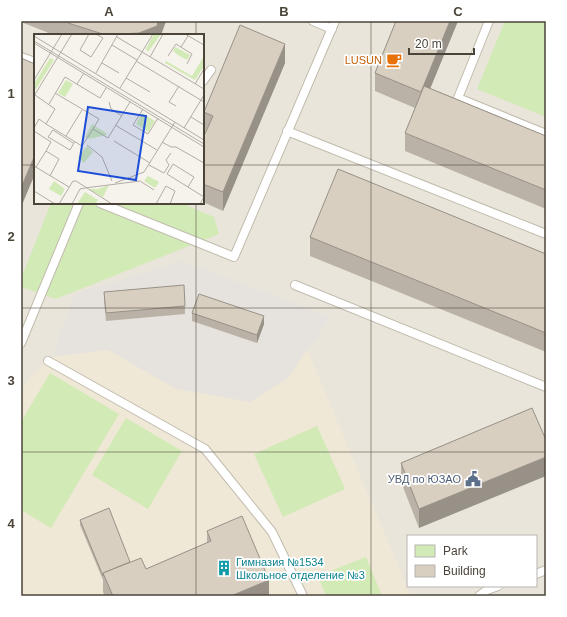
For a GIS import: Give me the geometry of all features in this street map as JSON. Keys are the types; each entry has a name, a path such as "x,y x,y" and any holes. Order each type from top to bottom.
{"lane":[{"path":"102,204 234,257 333,25 313,21"},
{"path":"489,21 458,98 546,134"},
{"path":"21,57 34,62"},
{"path":"204,80 211,70"},
{"path":"287,130 546,234"},
{"path":"21,343 79,204"},
{"path":"295,285 546,387"},
{"path":"48,361 205,449 272,532 303,596"},
{"path":"479,596 487,590 495,587"}],"shaded area":[{"path":"21,21 546,21 546,596 21,596"},
{"path":"182,261 331,317 288,378 250,402 176,389 108,350 52,357 75,294"},
{"path":"108,350 176,389 250,402 288,378 307,350 411,596 21,596 21,392 28,380 52,357"}],"green space":[{"path":"505,21 546,21 546,117 477,89"},
{"path":"51,204 183,204 214,217 219,234 56,299 21,287 21,279"},
{"path":"50,373 119,414 51,528 21,510 21,422"},
{"path":"126,418 182,451 148,509 92,475"},
{"path":"317,426 345,489 283,517 254,454"},
{"path":"366,557 382,596 326,596 318,576"}],"building":[{"path":"66,21 158,21 157,26 139,33 122,34 103,34 68,23"},
{"path":"396,21 450,21 421,92 375,73"},
{"path":"240,25 285,44 223,192 204,184 204,136 213,116 204,112"},
{"path":"21,58 34,64 34,157 21,188"},
{"path":"424,86 546,136 546,190 405,133"},
{"path":"338,169 546,254 546,333 310,237"},
{"path":"184,285 185,306 106,313 104,292"},
{"path":"199,294 264,316 257,335 192,313"},
{"name":"УВД по ЮЗАО","path":"532,408 546,440 546,457 419,509 401,463"},
{"path":"109,508 130,562 103,573 103,576 80,520"},
{"path":"242,516 269,580 231,596 113,596 103,573 141,558 146,569 211,541 207,531"}],"place":[{"name":"LUSUN","path":"394,60"},
{"name":"УВД по ЮЗАО","path":"473,479"},
{"name":"Гимназия №1534 Школьное отделение №3","path":"224,568"}]}
